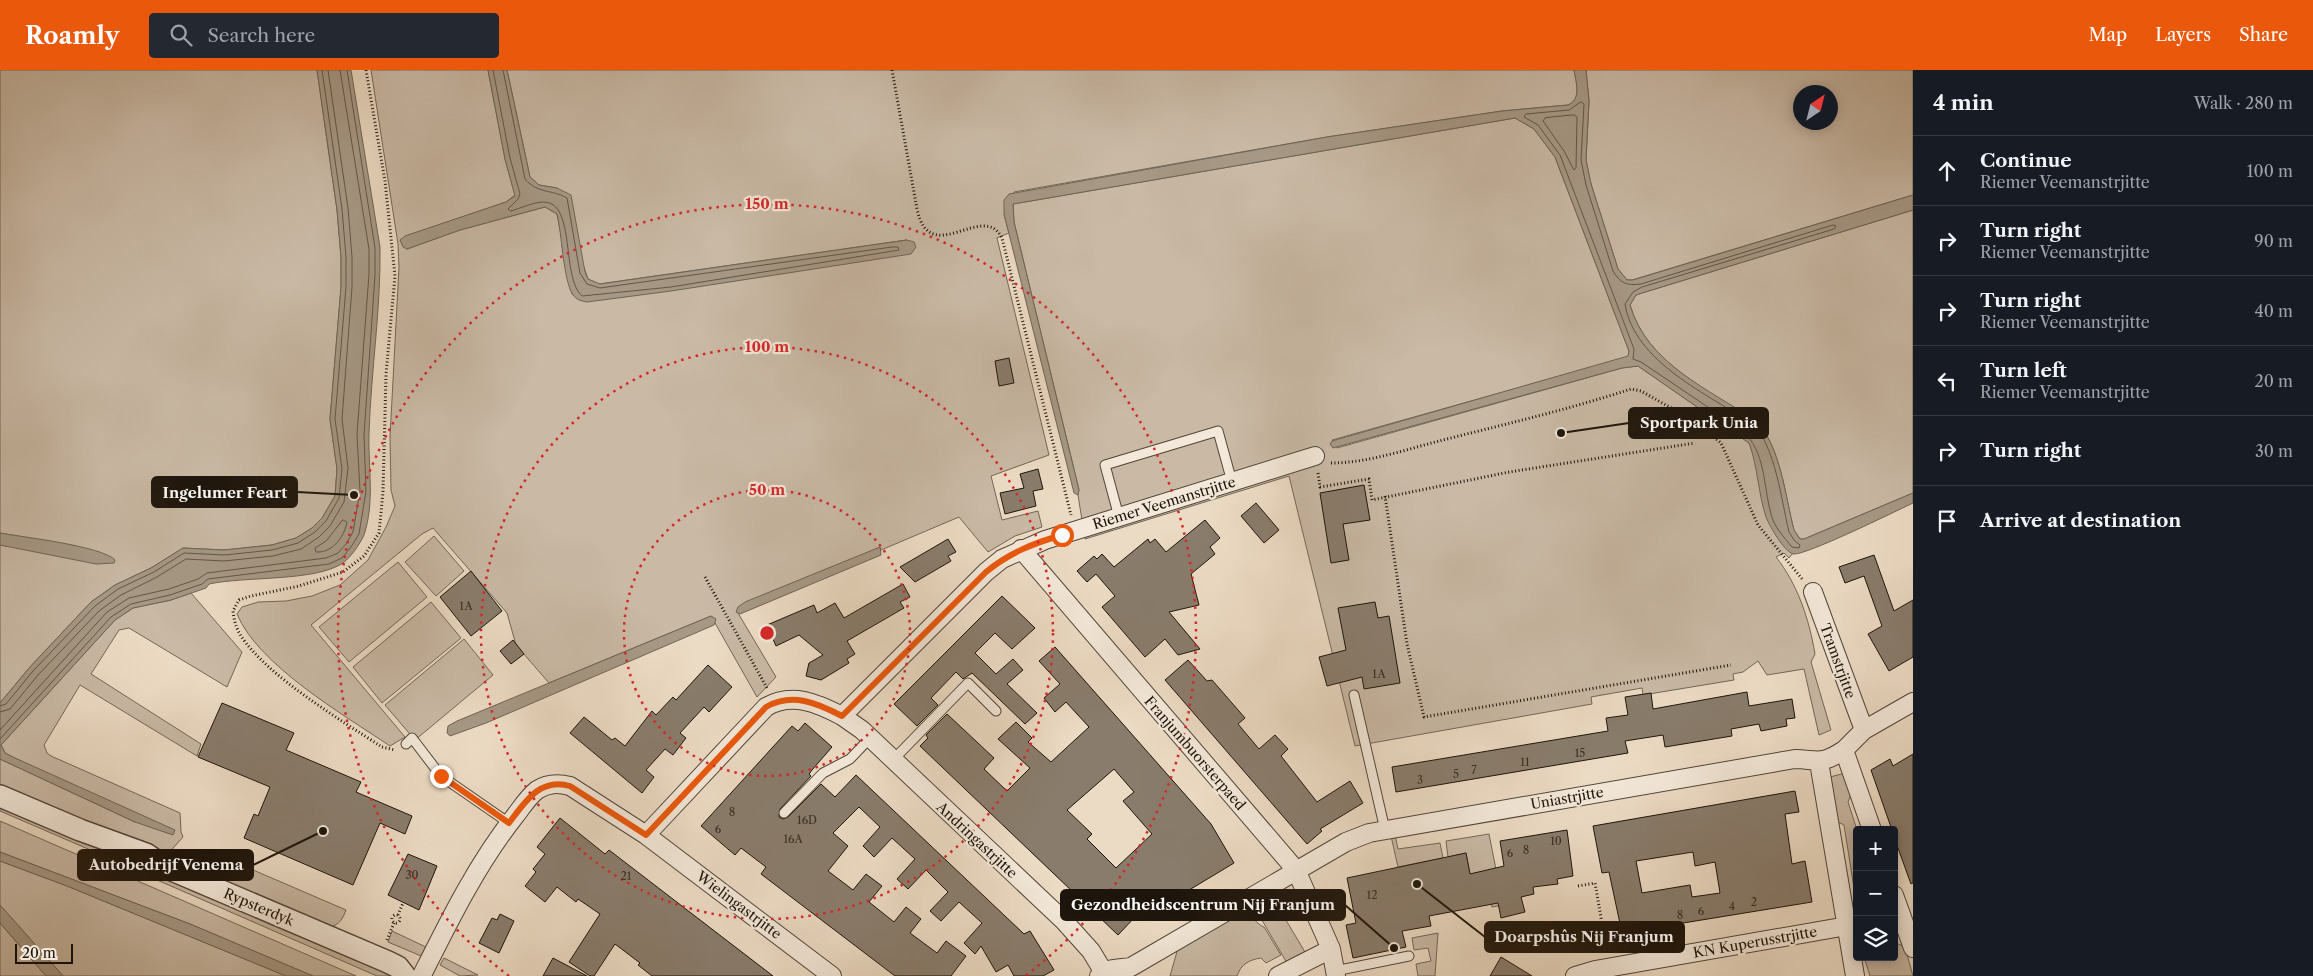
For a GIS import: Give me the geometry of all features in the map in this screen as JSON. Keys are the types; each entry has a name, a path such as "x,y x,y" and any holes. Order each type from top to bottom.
{"street":[{"name":"Riemer Veemanstrjitte","path":"842,716 986,572 1002,559 1021,549 1074,530 1232,482 1319,460"},
{"name":"Franjumbuorsterpaed","path":"1021,549 1296,870 1331,949 1336,974"},
{"name":"Tramstrjitte","path":"1813,592 1864,730"},
{"path":"417,976 486,856 509,823 530,796 538,789 549,784 560,783 570,786 646,835 758,713 774,702 797,698 842,716"},
{"path":"1856,976 1819,762 1832,758 1844,750 1864,730 1913,702"},
{"name":"Andringastrjitte","path":"842,716 870,738 1064,921 1091,950 1101,974"},
{"path":"1844,750 1871,826"},
{"name":"Uniastrjitte","path":"1101,974 1113,968 1131,967 1296,870 1346,842 1369,833 1795,759 1819,762"},
{"name":"Rypsterdyk","path":"0,796 80,830 146,854 165,867 417,976"},
{"name":"Wielingastrjitte","path":"646,835 832,976"},
{"path":"1898,905 1913,948"},
{"name":"KN Kuperusstrjitte","path":"1575,976 1610,967 1847,926"},
{"path":"1278,976 1331,949"}],"lane":[{"path":"1119,517 1105,465 1218,430 1232,482"},
{"path":"893,760 968,683 996,711"},
{"path":"1354,695 1385,830"},
{"path":"406,744 412,738 441,776 509,823"},
{"path":"784,813 822,772 850,759 870,738"},
{"path":"1336,974 1409,956"}],"path":[{"path":"366,70 385,181 395,276 386,374 383,492 379,533 364,556 344,572 299,586 239,600 233,611 234,622 242,636 258,656 294,687 382,747 395,750 406,744"},
{"path":"892,70 917,209 923,227 932,234 942,235 988,226 995,229 1002,238 1074,530"},
{"path":"1319,460 1350,462 1527,419 1631,389 1641,391 1694,421 1721,443 1758,525 1813,592"},
{"path":"1318,475 1320,487 1369,479 1372,500 1526,469 1694,443"},
{"path":"1385,497 1407,644 1424,717 1731,665"},
{"path":"705,578 774,702"},
{"path":"1578,886 1595,883 1610,967"},
{"path":"386,943 394,923 392,917 398,915 403,904"}],"shaded area":[{"path":"0,70 317,70 337,210 341,257 341,287 330,419 337,469 335,496 322,518 312,528 296,538 272,545 224,550 183,548 151,568 115,585 91,602 30,667 0,703 0,545 28,549 76,546 0,533"},
{"path":"371,70 488,70 505,159 515,195 506,202 406,236 407,249 460,230 545,207 557,214 572,294 907,240 599,284 588,279 557,188 539,185 530,177 507,70 1574,70 1577,94 1575,99 1568,105 1502,111 1327,137 1014,192 1004,214 1009,233 997,238 1049,455 991,476 1002,520 1038,511 1042,527 1015,536 988,552 959,517 881,550 880,547 738,613 776,677 757,697 711,616 549,683 516,645 507,613 433,528 422,534 311,625 405,737 390,746 304,688 283,670 263,652 248,633 237,614 242,607 258,602 286,601 312,596 340,585 368,560 395,506 391,490 390,437 399,267 398,244"},
{"path":"1586,70 1913,70 1913,195 1632,280 1627,280 1618,269 1591,184 1586,160 1589,101"},
{"path":"1515,118 1534,129 1555,157 1629,351 1628,357 1332,440 1337,448 1622,368 1638,366 1749,443 1789,551 1793,553 1789,558 1784,553 1776,557 1791,579 1806,615 1815,654 1811,662 1831,730 1819,735 1804,669 1767,675 1758,661 1743,672 1733,674 1734,680 1643,695 1642,688 1591,697 1592,704 1355,746 1289,476 1085,539 1078,495 1079,490 1014,222 1013,204"},
{"path":"1913,210 1913,493 1804,539 1800,539 1794,530 1777,458 1764,432 1756,421 1700,386 1665,359 1650,343 1638,325 1630,305 1636,295"},
{"path":"434,536 464,571 436,596 405,562"},
{"path":"398,562 427,597 349,662 319,627"},
{"path":"191,593 242,652 227,687 129,628 119,630 91,674 201,744 197,756 80,685 44,745 47,753 51,756 180,813 183,837 166,856 0,785 0,759 135,822 5,753 1,745 115,620 133,608 171,600"},
{"path":"431,602 461,638 382,703 353,667"},
{"path":"464,639 493,675 415,740 385,705"},
{"path":"1845,773 1852,792 1848,802 1856,826 1853,826 1853,882 1844,825 1836,821 1830,777"},
{"path":"0,806 104,850 102,855 0,811"},
{"path":"0,821 356,976 313,976 190,924 0,852"},
{"path":"1489,834 1503,905 1492,907 1485,871 1470,874 1466,853 1448,857 1446,841"},
{"path":"1395,835 1398,849 1440,843 1443,858 1398,867 1391,836"},
{"path":"209,851 346,910 344,916 331,927 208,875 206,863"},
{"path":"0,861 67,886 286,976 63,976 0,905"},
{"path":"136,864 391,976 377,976 132,869 132,866"},
{"path":"1274,900 1305,952 1287,963 1256,910"},
{"path":"1244,914 1250,916 1264,927 1281,955 1266,963 1261,958 1249,961 1241,968 1237,976 1170,976 1178,948 1233,915 1239,917"},
{"path":"0,923 46,976 0,976"},
{"path":"392,931 426,947 421,956 388,942"},
{"path":"1438,933 1435,976 1418,976 1416,964 1431,961 1428,948 1414,950 1412,938"},
{"path":"1898,944 1905,947 1913,976 1870,976 1865,961 1898,961"},
{"path":"444,958 478,975 460,976 440,965"}],"water":[{"path":"317,70 351,70 380,247 379,293 369,433 370,497 364,535 358,546 343,563 330,569 298,576 209,584 206,588 171,600 133,608 115,620 1,745 5,753 15,758 175,830 173,835 135,822 0,759 0,703 30,667 91,602 115,585 151,568 183,548 224,550 272,545 296,538 312,528 322,518 335,496 337,469 330,419 341,287 341,257 337,210"},
{"path":"488,70 507,70 530,177 539,185 557,188 571,195 585,272 588,279 600,284 907,240 914,242 916,247 911,254 587,302 581,301 573,295 567,279 557,214 545,207 460,230 407,249 403,247 400,240 405,236 506,202 515,196 505,159"},
{"path":"1574,70 1586,70 1589,101 1586,160 1591,184 1618,269 1627,280 1633,280 1913,195 1913,210 1636,295 1630,305 1638,326 1650,344 1665,359 1700,386 1756,421 1764,432 1777,458 1794,530 1800,539 1804,539 1913,493 1913,503 1832,541 1801,553 1793,554 1782,544 1766,517 1749,443 1638,366 1622,368 1333,448 1330,444 1332,441 1628,356 1629,351 1555,157 1534,129 1515,118 1013,204 1014,222 1079,490 1078,495 1074,493 1004,214 1004,200 1009,194 1327,137 1502,111 1568,105 1575,99 1577,94"},
{"path":"0,533 79,546 95,550 115,560 114,563 96,564 0,545"},
{"path":"880,547 881,555 740,614 736,612 738,607 745,602"},
{"path":"711,616 716,619 714,625 486,723 450,736 447,733 448,726 457,721"},
{"path":"0,852 190,924 313,976 286,976 67,886 0,861"},
{"path":"0,905 63,976 46,976 0,923"}],"building":[{"path":"1009,358 1014,383 999,386 995,361"},
{"path":"1038,469 1043,489 1033,491 1036,506 1005,514 1000,493 1024,488 1020,474"},
{"path":"1364,485 1370,520 1343,524 1349,560 1331,563 1320,493"},
{"path":"1256,503 1279,530 1264,543 1241,516"},
{"path":"1205,520 1220,538 1210,547 1215,554 1191,574 1199,605 1169,612 1200,649 1178,655 1165,639 1145,657 1102,607 1115,596 1096,574 1087,582 1077,571 1094,556 1097,559 1102,554 1114,567 1148,539 1150,543 1155,539 1166,552"},
{"path":"948,539 956,552 948,556 951,561 915,582 900,567"},
{"path":"1874,555 1894,611 1913,600 1913,657 1889,671 1868,634 1882,626 1864,576 1845,583 1839,567"},
{"path":"471,571 502,611 471,636 440,597"},
{"path":"903,584 910,597 900,602 904,608 847,641 855,654 847,659 849,663 821,680 806,676 809,663 823,655 799,635 776,646 767,625 814,605 817,613 835,603 844,618"},
{"path":"1002,596 1035,628 1012,649 995,633 975,653 996,674 1013,659 1023,670 1007,684 1037,713 1025,724 972,673 963,679 956,672 931,698 938,705 917,726 894,704"},
{"path":"1375,602 1378,618 1389,616 1400,683 1364,689 1362,677 1327,686 1319,657 1346,650 1338,608"},
{"path":"513,640 524,654 511,664 500,651"},
{"path":"1055,647 1211,824 1234,863 1156,910 1154,906 1135,917 1118,935 920,746 928,738 926,735 947,714 994,758 984,769 1007,791 1030,768 998,739 1016,722 1032,738 1028,742 1051,762 1089,727 1066,702 1055,712 1044,698 1060,684 1039,661","holes":["1114,769 1134,792 1123,801 1152,834 1116,868 1087,839 1092,834 1067,810"]},
{"path":"1188,660 1207,681 1212,680 1245,718 1238,724 1259,749 1275,735 1288,749 1281,756 1317,802 1350,781 1363,803 1320,829 1322,831 1307,844 1165,680"},
{"path":"708,665 732,687 709,712 704,707 680,733 686,738 673,755 665,749 646,770 654,777 642,793 570,733 584,717 612,740 615,738 625,746 652,711 656,715 673,697 676,700"},
{"path":"1747,692 1749,706 1792,699 1795,718 1786,719 1787,726 1761,731 1759,724 1731,729 1732,736 1665,747 1663,735 1625,741 1628,753 1396,792 1392,767 1608,731 1606,718 1628,715 1625,697 1651,693 1653,709"},
{"path":"222,703 294,733 286,750 361,782 356,792 412,816 405,834 380,823 353,885 244,838 254,814 258,816 270,787 198,757"},
{"path":"805,723 832,747 809,774 811,776 780,809 779,817 783,819 788,817 821,784 835,797 856,775 1024,934 1030,931 1054,970 1043,976 1014,976 1008,965 996,972 981,946 975,954 964,943 982,923 959,902 941,921 930,911 948,892 926,870 908,889 897,879 915,859 892,838 874,857 863,846 880,827 859,807 833,833 848,846 828,871 853,890 866,874 882,886 869,902 894,922 906,907 921,919 910,933 937,953 946,941 966,956 951,976 895,976 761,874 766,867 741,848 735,855 701,826 792,726 798,731"},
{"path":"1913,754 1913,883 1911,884 1898,848 1898,826 1891,826 1871,770 1890,759 1893,766"},
{"path":"1795,791 1799,812 1785,814 1792,864 1805,861 1812,902 1622,933 1609,872 1602,873 1593,826","holes":["1693,852 1695,866 1715,862 1720,893 1692,897 1690,885 1642,893 1636,861"]},
{"path":"560,818 605,854 609,850 773,976 652,976 638,965 640,963 615,944 594,976 590,976 569,962 600,914 578,899 576,902 557,887 545,902 525,886 536,872 533,869 545,854 537,847"},
{"path":"1567,830 1573,876 1557,879 1558,884 1533,887 1534,894 1521,897 1525,912 1501,918 1498,903 1429,916 1431,926 1402,931 1406,947 1353,958 1346,925 1356,923 1347,878 1466,853 1470,874 1504,866 1500,841"},
{"path":"408,854 437,866 419,910 388,895"},
{"path":"500,914 514,921 499,953 479,943 492,918 497,920"},
{"path":"1501,957 1532,976 1490,976"},
{"path":"553,958 587,976 543,976"}],"place":[{"name":"Sportpark Unia","path":"1561,433"},
{"name":"Ingelumer Feart","path":"354,495"},
{"name":"Autobedrijf Venema","path":"323,831"},
{"name":"Doarpshûs Nij Franjum","path":"1417,884"},
{"name":"Gezondheidscentrum Nij Franjum","path":"1394,948"}],"route":[{"path":"441,776 509,823 530,796 538,789 549,784 560,783 570,786 646,835 758,713 766,707 774,702 797,698 842,716 986,572 1002,559 1021,549 1062,535"}]}
